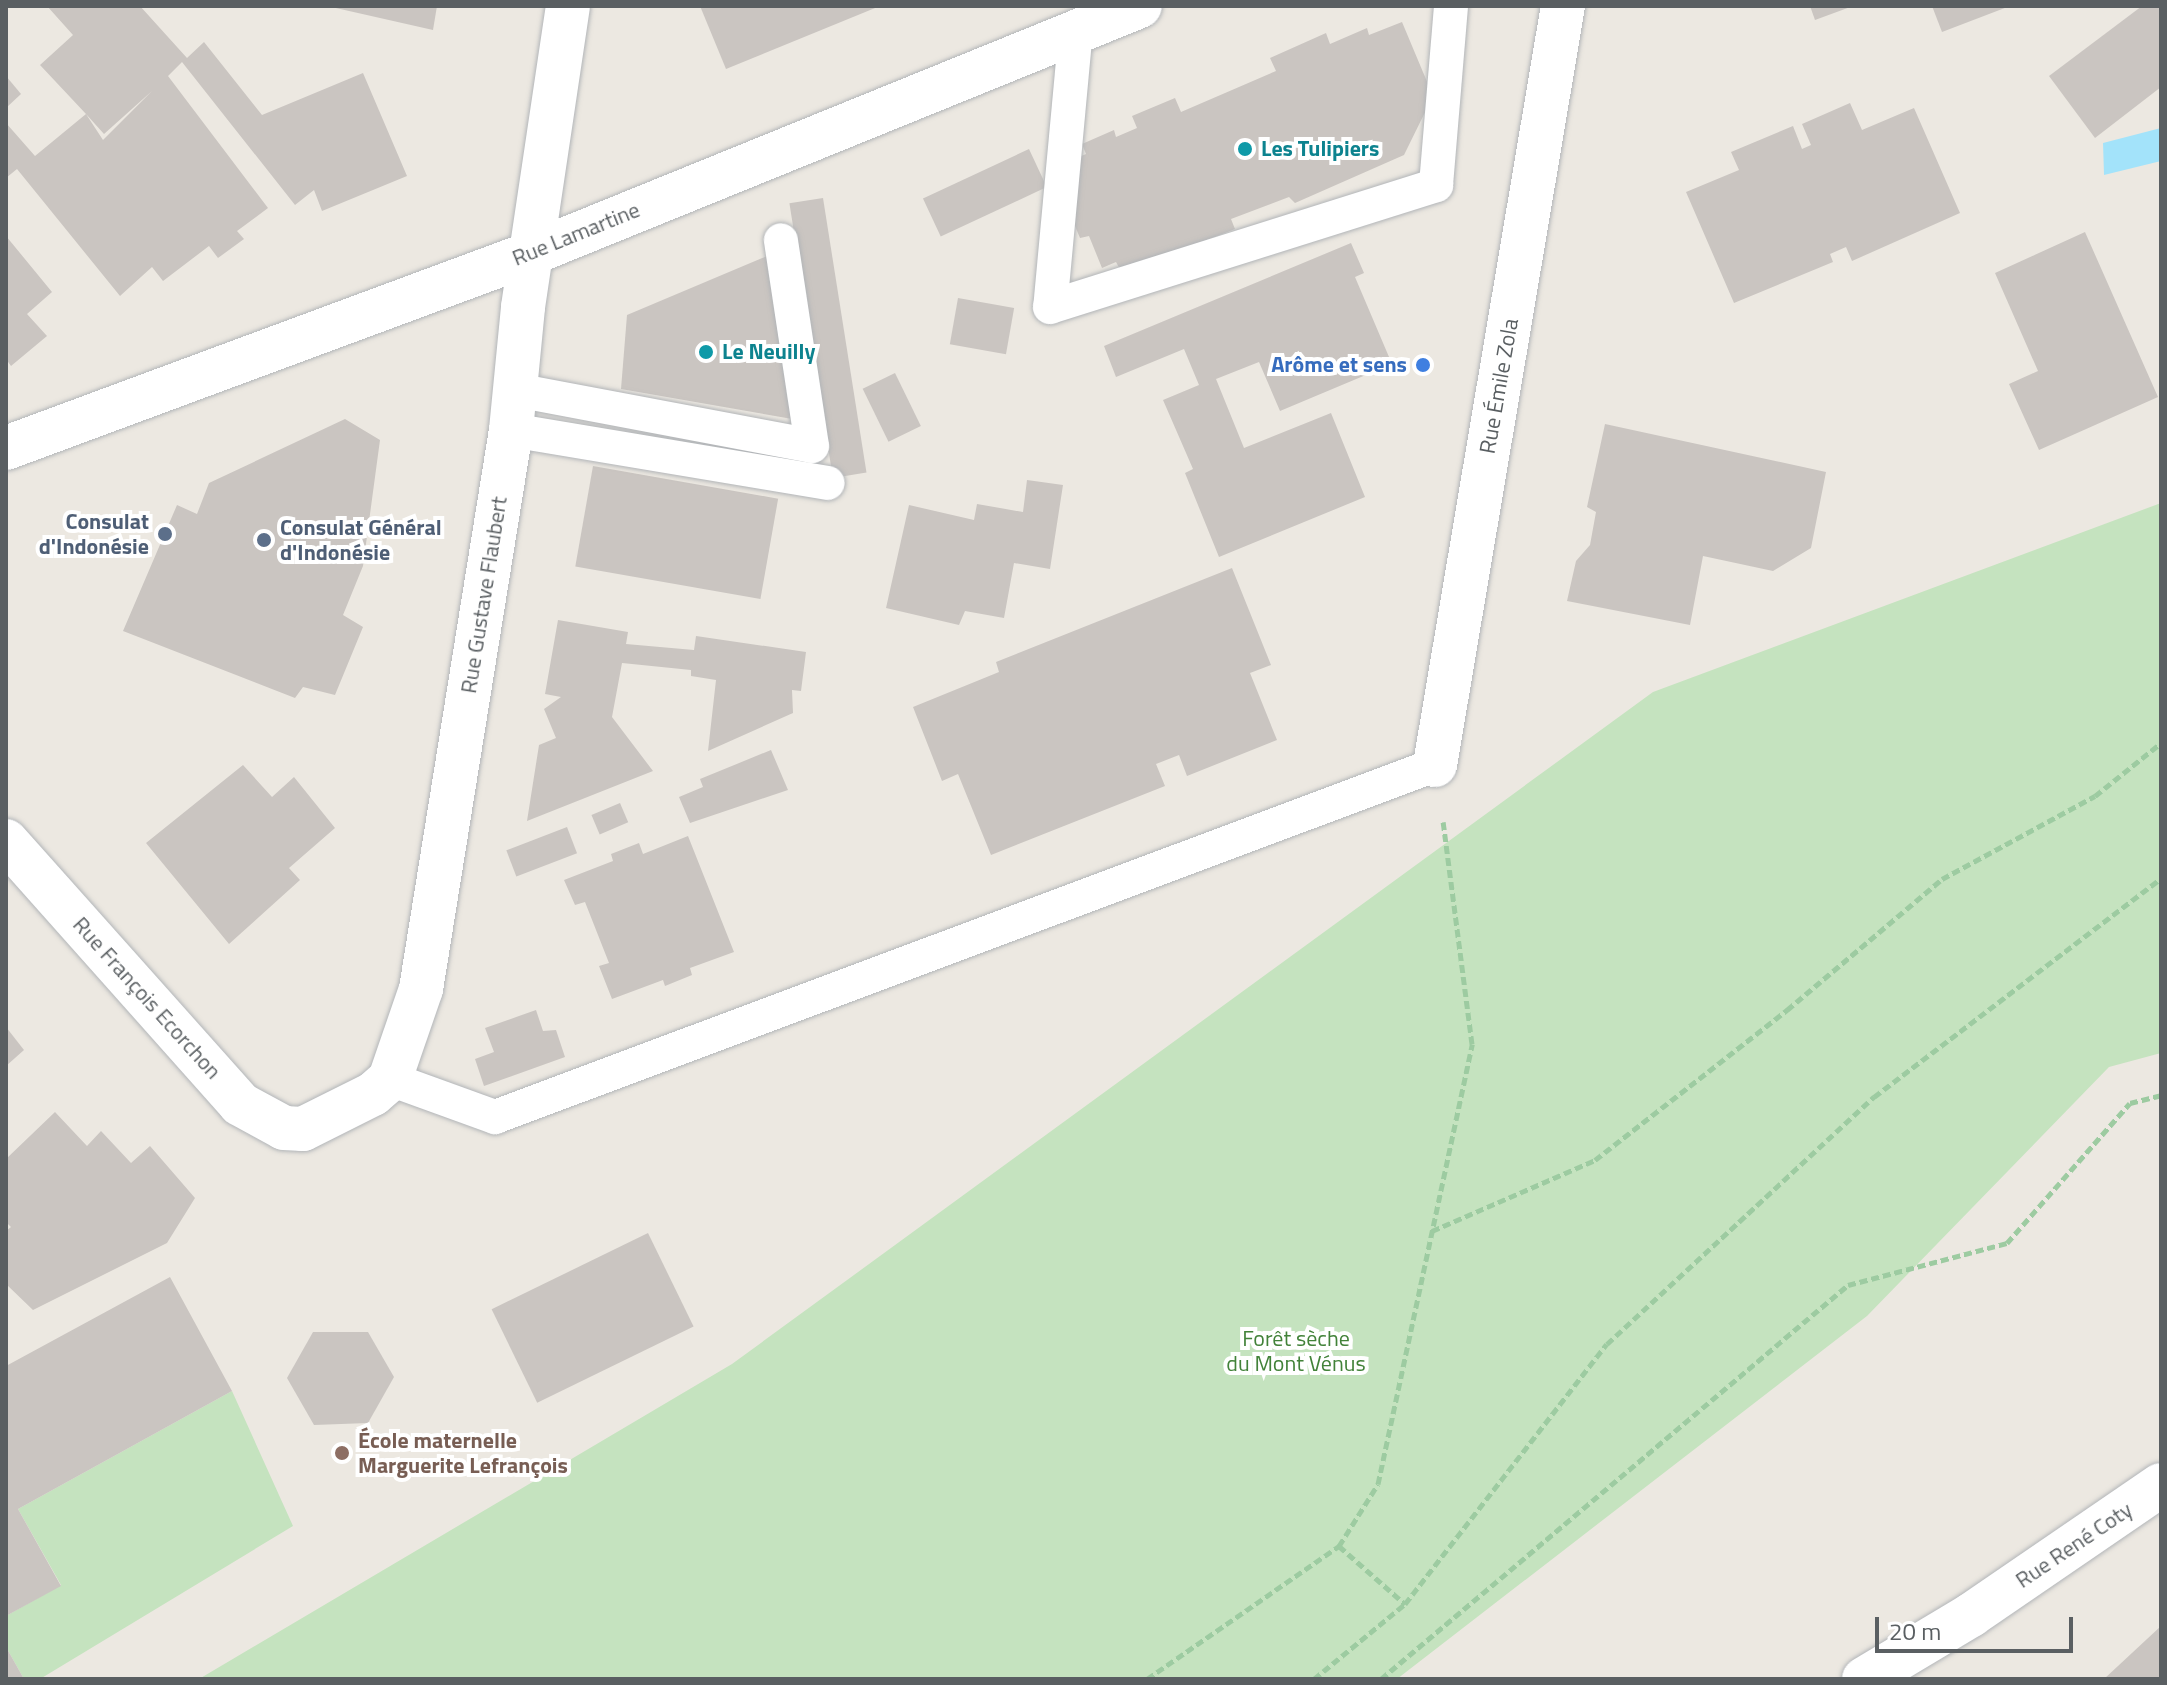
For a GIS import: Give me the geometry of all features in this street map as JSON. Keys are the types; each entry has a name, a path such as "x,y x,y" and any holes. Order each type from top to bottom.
{"street":[{"name":"Rue Gustave Flaubert","path":"390,1079 421,989 514,410 532,253 568,6"},
{"name":"Rue Lamartine","path":"6,448 532,253 1076,29 1140,6"},
{"name":"Rue Émile Zola","path":"1435,765 1563,6"},
{"name":"Rue François Ecorchon","path":"6,841 240,1104 284,1128 303,1129 373,1094 390,1079"},
{"name":"Rue René Coty","path":"1864,1679 1971,1615 2161,1485"}],"lane":[{"path":"1076,29 1050,307 1436,185 1451,6"},
{"path":"514,410 812,446 781,240"},
{"path":"514,410 828,483"},
{"path":"390,1079 495,1117 1435,765"}],"path":[{"path":"1432,1232 1595,1160 1787,1010 1942,879 2095,796 2161,743"},
{"path":"1147,1679 1339,1546 1378,1484 1472,1044 1435,765"},
{"path":"1314,1679 1405,1604 1607,1344 1874,1097 2161,878"},
{"path":"1381,1679 1848,1285 2007,1243 2130,1103 2161,1095"},
{"path":"1339,1546 1405,1604"}],"green space":[{"name":"Forêt sèche du Mont Vénus","path":"2161,503 2161,1053 2109,1067 1867,1316 1397,1679 199,1679 732,1364 1653,692"},
{"path":"232,1391 293,1526 40,1679 24,1679 6,1647 6,1616 61,1585 18,1509"}],"water":[{"path":"2161,128 2161,161 2104,175 2103,143"}],"building":[{"path":"47,6 140,6 187,58 204,42 262,115 363,73 407,176 322,211 314,190 295,205 182,62 168,76 268,208 237,231 244,239 218,258 209,246 163,281 152,267 120,296 17,169 6,178 6,123 35,156 86,114 40,65 73,35","holes":["152,91 103,140 86,114 104,134"]},
{"path":"327,6 437,6 433,30"},
{"path":"700,6 880,6 726,69"},
{"path":"1810,6 1853,6 1815,20"},
{"path":"1932,6 2010,6 1942,32"},
{"path":"2142,6 2161,6 2161,87 2095,138 2049,76"},
{"name":"Les Tulipiers","path":"1402,22 1433,96 1404,155 1295,203 1289,197 1231,219 1235,229 1122,273 1116,262 1102,268 1089,236 1080,238 1058,185 1060,165 1086,154 1082,144 1114,130 1116,137 1137,128 1132,116 1175,98 1181,112 1276,71 1270,58 1326,33 1330,44 1367,28 1369,35"},
{"path":"6,76 21,94 6,108"},
{"path":"1850,103 1862,130 1914,108 1960,213 1852,261 1846,247 1830,254 1833,262 1734,303 1686,192 1739,170 1731,152 1793,126 1802,149 1811,145 1802,124"},
{"path":"1029,149 1047,187 941,237 923,198"},
{"path":"823,198 866,473 833,478 789,203"},
{"path":"2085,232 2158,397 2039,450 2009,384 2038,371 1995,273"},
{"path":"6,236 52,292 27,314 47,336 11,366 6,359"},
{"path":"1351,243 1364,273 1355,277 1392,364 1280,411 1259,362 1216,379 1244,448 1331,413 1365,497 1219,557 1185,473 1193,469 1163,400 1199,385 1184,349 1116,377 1104,346"},
{"name":"Le Neuilly","path":"772,254 798,420 621,389 627,315"},
{"path":"958,298 1014,308 1006,354 950,344"},
{"path":"895,373 921,426 889,442 863,389"},
{"name":"Consulat Général d'Indonésie","path":"345,419 380,440 363,566 343,615 363,627 335,695 303,687 295,698 123,631 177,505 197,514 209,483"},
{"path":"1605,424 1826,472 1811,548 1773,571 1703,556 1690,625 1567,601 1576,561 1590,545 1596,512 1587,507"},
{"path":"593,466 778,499 760,599 575,566"},
{"path":"1027,480 1063,485 1050,569 1014,563 1004,618 965,611 959,625 886,608 909,505 974,520 977,504 1023,512"},
{"path":"1232,568 1271,665 1250,673 1277,740 1187,776 1179,755 1156,764 1165,786 991,855 958,774 942,781 913,707 999,672 996,662"},
{"path":"558,620 628,632 626,644 694,650 696,636 806,652 801,691 792,690 793,713 708,751 716,680 691,676 691,670 622,663 612,717 653,771 527,821 539,745 556,738 544,709 561,697 545,694"},
{"path":"771,750 788,790 690,823 679,797 703,787 700,779"},
{"path":"243,765 272,797 294,777 335,828 289,868 300,880 229,944 146,843"},
{"path":"620,803 628,822 600,834 591,815"},
{"path":"567,827 577,853 516,876 506,850"},
{"path":"688,836 734,952 690,968 692,975 665,986 663,980 612,999 599,966 609,963 585,902 575,905 564,880 613,861 611,854 639,843 643,854"},
{"path":"536,1010 543,1031 556,1030 565,1057 484,1086 475,1059 494,1052 485,1028"},
{"path":"6,1027 24,1050 6,1066"},
{"path":"55,1112 87,1146 101,1131 131,1163 150,1146 195,1198 167,1243 33,1310 6,1284 6,1231 11,1227 6,1222 6,1159"},
{"path":"648,1233 694,1326 537,1403 492,1309"},
{"path":"170,1277 232,1391 18,1509 61,1586 6,1616 6,1366"},
{"path":"313,1332 368,1332 394,1377 368,1423 314,1425 287,1378"},
{"path":"2161,1626 2161,1679 2104,1679"},
{"path":"6,1647 24,1679 6,1679"}],"place":[{"name":"Les Tulipiers","path":"1245,149"},
{"name":"Le Neuilly","path":"706,352"},
{"name":"Arôme et sens","path":"1423,365"},
{"name":"Consulat d'Indonésie","path":"165,534"},
{"name":"Consulat Général d'Indonésie","path":"264,540"},
{"name":"École maternelle Marguerite Lefrançois","path":"342,1453"}]}
